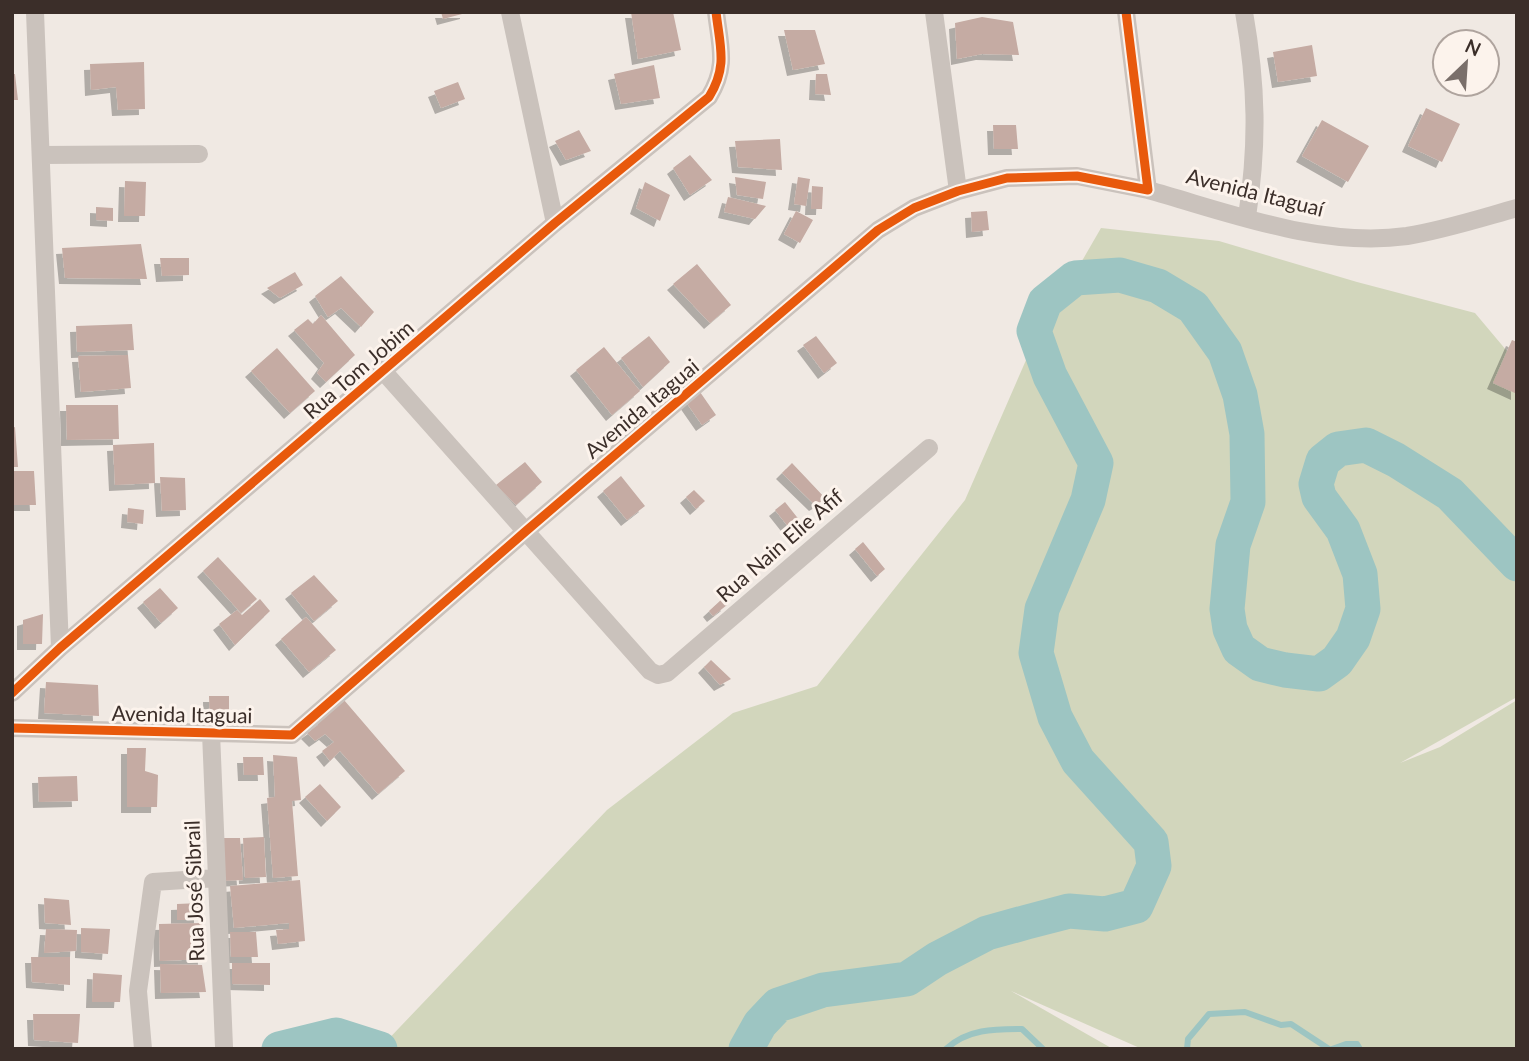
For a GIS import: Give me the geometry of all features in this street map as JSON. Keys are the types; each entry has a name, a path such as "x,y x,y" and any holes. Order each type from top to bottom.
{"street":[{"path":"35,12 60,648"},
{"path":"510,12 555,223"},
{"name":"Rua Tom Jobim","path":"12,693 60,648 555,223 709,97 718,83 722,69 716,12"},
{"path":"934,12 958,191"},
{"path":"1126,12 1148,190"},
{"path":"1244,12 1253,70 1256,125 1255,166 1247,217"},
{"path":"42,155 199,154"},
{"name":"Avenida Itaguai","path":"12,728 292,735 878,230 914,208 958,191 1007,178 1077,176 1148,190"},
{"name":"Avenida Itaguaí","path":"1148,190 1313,234 1365,237 1406,236 1447,228 1517,208"},
{"path":"384,372 526,531"},
{"name":"Rua Nain Elie Afif","path":"526,531 650,671 658,675 667,673 929,448"},
{"name":"Rua José Sibrail","path":"211,733 224,1047"},
{"path":"143,1049 138,991 153,882 217,878"}],"green space":[{"path":"1101,228 1219,241 1357,282 1475,313 1517,363 1517,697 1400,763 1440,747 1517,700 1517,1049 1142,1049 1011,991 1113,1049 379,1049 607,810 733,713 817,686 965,500 1030,351"}],"building":[{"path":"441,12 466,12 466,13 443,19"},
{"path":"631,12 673,12 681,50 638,59"},
{"path":"982,17 1013,22 1019,55 982,54 957,59 955,23"},
{"path":"784,30 815,30 825,64 793,70"},
{"path":"1312,45 1317,76 1278,82 1273,52"},
{"path":"144,62 145,109 118,110 116,87 91,90 90,64"},
{"path":"654,65 660,98 621,104 614,74"},
{"path":"12,74 15,74 18,100 12,100"},
{"path":"816,74 827,74 831,95 815,94"},
{"path":"458,82 465,99 441,108 434,91"},
{"path":"1426,108 1460,124 1442,162 1408,146"},
{"path":"1322,120 1369,146 1348,182 1302,156"},
{"path":"993,125 1016,125 1018,149 994,149"},
{"path":"579,130 591,151 566,160 555,141"},
{"path":"780,139 782,170 738,167 735,141"},
{"path":"690,155 712,180 690,195 673,168"},
{"path":"735,177 766,182 763,199 737,195"},
{"path":"798,177 810,179 806,206 794,204"},
{"path":"125,181 146,182 145,216 124,216"},
{"path":"645,182 670,195 660,221 636,208"},
{"path":"812,186 823,187 822,209 811,209"},
{"path":"728,197 766,206 755,219 724,212"},
{"path":"96,207 113,208 113,221 96,220"},
{"path":"796,211 813,220 800,243 784,234"},
{"path":"987,211 989,230 972,232 971,212"},
{"path":"141,244 147,279 65,278 62,248"},
{"path":"160,258 189,258 189,275 162,276"},
{"path":"697,264 731,305 710,323 673,284"},
{"path":"295,272 303,285 280,298 267,288"},
{"path":"341,276 374,312 361,327 341,308 328,317 315,296"},
{"path":"321,315 355,355 326,382 317,373 324,363 294,330 308,319 313,324"},
{"path":"132,324 134,350 77,352 76,326"},
{"path":"649,336 670,362 643,387 621,358"},
{"path":"816,336 837,363 824,373 803,345"},
{"path":"1512,340 1517,342 1517,394 1493,383"},
{"path":"604,347 640,391 612,415 576,370"},
{"path":"277,348 315,391 290,413 251,371"},
{"path":"128,355 131,388 81,392 78,356"},
{"path":"700,392 716,415 702,425 686,402"},
{"path":"66,405 118,405 119,439 67,440"},
{"path":"15,427 18,467 12,467 12,428"},
{"path":"154,443 155,483 115,485 113,445"},
{"path":"525,462 542,482 516,505 496,485"},
{"path":"792,463 826,499 815,505 782,473"},
{"path":"12,471 34,471 36,505 12,505"},
{"path":"621,476 645,506 627,520 603,491"},
{"path":"160,477 185,478 186,510 162,511"},
{"path":"694,490 705,501 696,509 686,497"},
{"path":"785,502 808,531 798,539 775,510"},
{"path":"128,508 144,510 143,524 127,522"},
{"path":"863,542 885,569 877,576 855,549"},
{"path":"218,557 257,599 241,613 203,571"},
{"path":"314,575 338,601 314,621 291,593"},
{"path":"160,588 178,608 161,623 143,602"},
{"path":"260,599 270,611 235,645 219,624 237,610 242,615"},
{"path":"722,599 727,605 713,616 709,611"},
{"path":"43,614 42,644 23,644 23,620"},
{"path":"306,617 336,650 309,672 281,639"},
{"path":"711,660 731,679 720,685 704,667"},
{"path":"46,682 98,685 99,716 44,713"},
{"path":"209,696 229,696 229,724 210,724"},
{"path":"344,700 405,771 378,794 340,751 330,761 322,751 334,742 325,734 315,741 307,733 318,725 316,722"},
{"path":"127,748 146,748 145,771 158,775 157,807 127,807"},
{"path":"273,755 297,757 301,800 292,801 298,876 273,878 267,798 275,797"},
{"path":"243,757 263,757 264,775 244,775"},
{"path":"77,776 78,801 39,802 38,777"},
{"path":"320,784 341,807 327,821 305,797"},
{"path":"264,837 266,877 245,878 243,838"},
{"path":"218,838 240,838 243,880 220,881"},
{"path":"300,880 305,941 278,944 276,930 289,929 289,923 234,928 230,886"},
{"path":"44,898 69,900 71,925 45,923"},
{"path":"200,903 200,920 177,920 177,904"},
{"path":"202,923 204,959 160,961 159,924"},
{"path":"81,928 110,929 108,954 81,952"},
{"path":"46,929 77,930 76,951 44,953"},
{"path":"230,932 256,932 258,957 231,957"},
{"path":"31,957 70,957 70,985 32,982"},
{"path":"232,963 270,963 270,985 232,984"},
{"path":"160,964 202,965 206,992 161,993"},
{"path":"93,973 122,975 120,1002 92,1002"},
{"path":"33,1014 80,1014 78,1043 34,1040"}],"waterway":[{"path":"746,1049 760,1024 778,1005 823,990 907,979 937,959 987,933 1069,911 1105,914 1136,906 1154,866 1151,842 1078,761 1055,717 1036,653 1042,609 1088,500 1096,463 1050,376 1034,331 1045,302 1075,278 1120,275 1158,286 1193,307 1225,352 1240,395 1247,434 1248,502 1233,545 1227,609 1230,629 1239,649 1260,664 1319,674 1337,661 1353,638 1363,609 1360,574 1343,530 1319,497 1316,484 1323,461 1338,449 1366,445 1396,460 1450,494 1517,564"},
{"path":"1187,1049 1188,1039 1209,1014 1245,1012 1281,1025 1291,1024 1329,1049"},
{"path":"946,1049 972,1034 1022,1029 1043,1049"},
{"path":"279,1049 336,1035 380,1049"},
{"path":"1332,1049 1346,1044 1357,1044 1360,1049"}],"cycle path":[{"path":"12,693 60,648 555,223 709,97 721,66 716,12"},
{"path":"12,728 292,735 878,230 914,208 958,191 1007,178 1077,176 1148,190 1126,12"}]}
